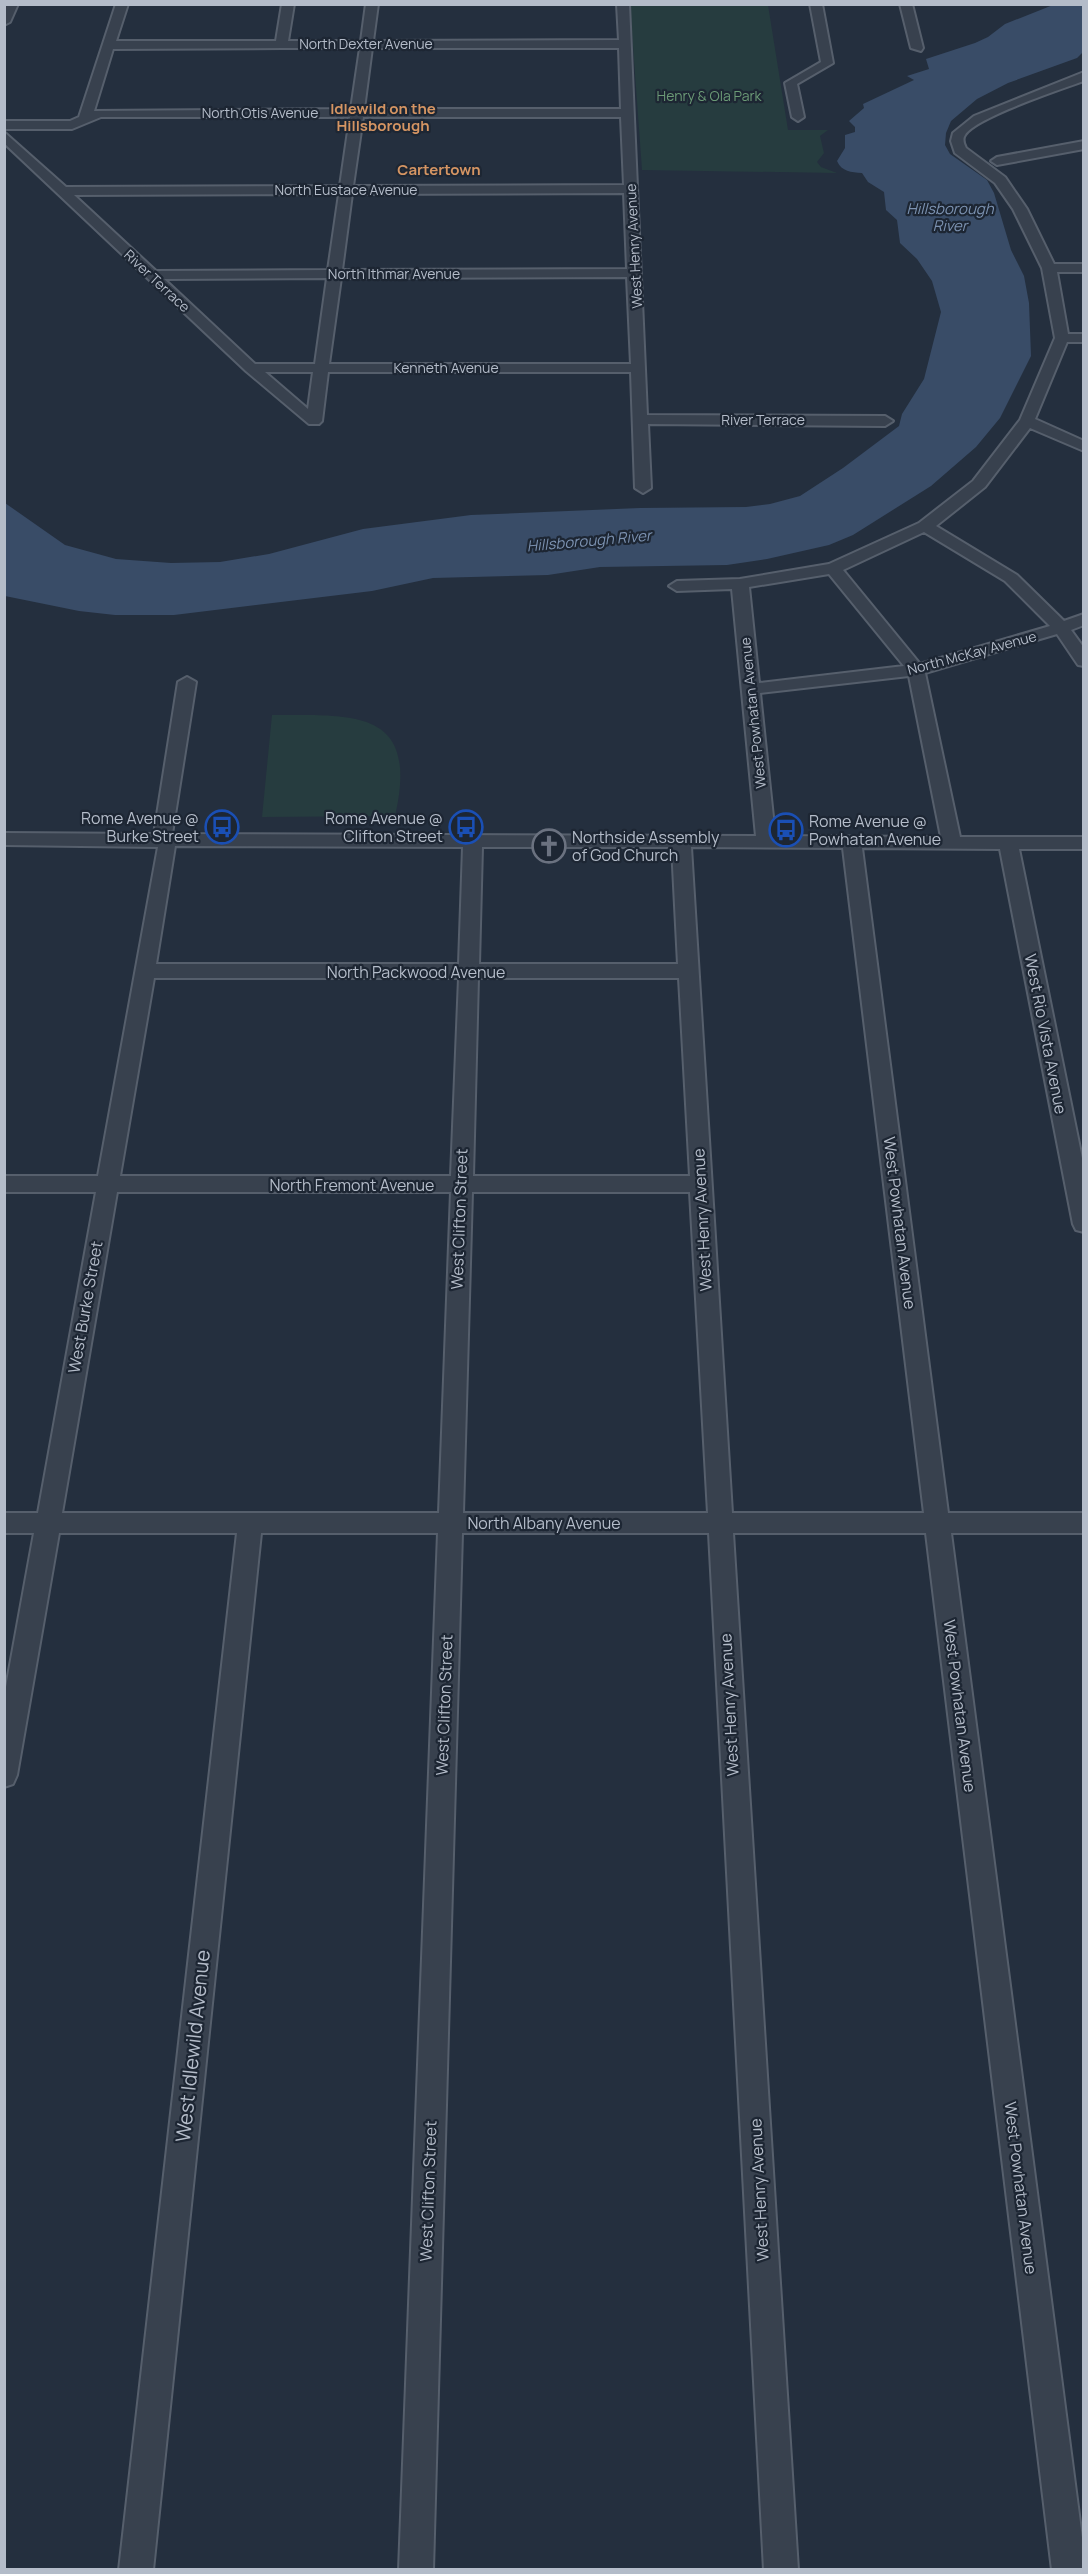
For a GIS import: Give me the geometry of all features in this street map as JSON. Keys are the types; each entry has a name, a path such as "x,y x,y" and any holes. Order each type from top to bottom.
{"street":[{"path":"4,22 12,4"},
{"path":"84,122 122,4"},
{"path":"281,45 288,4"},
{"path":"321,369 372,4"},
{"name":"West Henry Avenue","path":"623,4 640,368 643,488"},
{"path":"798,117 791,83 827,63 816,4"},
{"path":"906,4 917,48"},
{"name":"North Dexter Avenue","path":"109,45 624,44"},
{"path":"677,586 740,584 833,568 925,526 979,484 1027,421 1062,338 1050,268 1020,209 1000,180 960,150 957,141 959,133 978,119 1083,76"},
{"path":"1056,87 1083,86"},
{"name":"North Otis Avenue","path":"4,125 72,125 84,122 99,113 627,113"},
{"name":"River Terrace","path":"4,136 251,368 314,421 321,369"},
{"path":"997,161 1083,145"},
{"name":"North Eustace Avenue","path":"62,191 631,189"},
{"path":"1050,268 1083,268"},
{"name":"North Ithmar Avenue","path":"152,275 636,273"},
{"path":"1062,338 1083,338"},
{"name":"Kenneth Avenue","path":"251,368 640,368"},
{"name":"River Terrace","path":"641,419 885,421"},
{"path":"1027,421 1083,446"},
{"path":"925,526 1011,578 1061,628 1083,661"},
{"path":"833,568 916,670 952,843"},
{"name":"West Powhatan Avenue","path":"740,584 766,841"},
{"name":"North McKay Avenue","path":"752,689 916,670 1061,628 1083,619"},
{"name":"West Burke Street","path":"4,1775 106,1184 167,848 162,840 187,682"},
{"path":"4,839 1083,843"},
{"name":"West Clifton Street","path":"416,2570 473,841"},
{"name":"West Henry Avenue","path":"681,841 718,1523 781,2570"},
{"name":"West Powhatan Avenue","path":"852,842 1070,2570"},
{"name":"West Rio Vista Avenue","path":"1008,843 1083,1224"},
{"name":"North Packwood Avenue","path":"144,971 688,971"},
{"name":"North Fremont Avenue","path":"4,1184 700,1184"},
{"name":"North Albany Avenue","path":"4,1523 1083,1523"},
{"name":"West Idlewild Avenue","path":"136,2570 250,1523"}],"green space":[{"name":"Henry & Ola Park","path":"630,5 768,5 788,130 828,130 820,136 824,153 817,162 821,167 837,173 642,170"},
{"path":"272,715 354,718 374,725 389,737 398,755 400,781 395,816 262,817"}],"water":[{"name":"Hillsborough River","path":"1053,5 1083,5 1083,52 1077,58 1008,83 977,99 951,121 946,133 945,145 950,154 987,180 994,193 1011,250 1024,276 1029,303 1031,356 1000,418 976,447 931,486 853,535 829,545 767,559 727,565 600,567 548,575 433,578 372,591 174,615 115,615 79,611 5,596 5,503 65,545 116,559 171,563 220,562 269,554 363,529 471,515 640,508 746,507 770,504 800,496 843,468 899,426 902,414 924,379 941,312 932,281 917,259 900,243 897,220 886,210 884,192 868,182 862,173 844,169 837,161 845,148 845,135 855,132 855,127 849,121 864,108 863,104 914,80 907,76 929,69 926,59 975,43 988,37 1005,24"}],"place":[{"name":"Rome Avenue @ Burke Street","path":"222,827"},
{"name":"Rome Avenue @ Clifton Street","path":"466,827"},
{"name":"Rome Avenue @ Powhatan Avenue","path":"786,830"},
{"name":"Northside Assembly of God Church","path":"549,846"}],"district":[{"name":"Idlewild on the Hillsborough","path":"383,118"},
{"name":"Cartertown","path":"439,170"}]}
